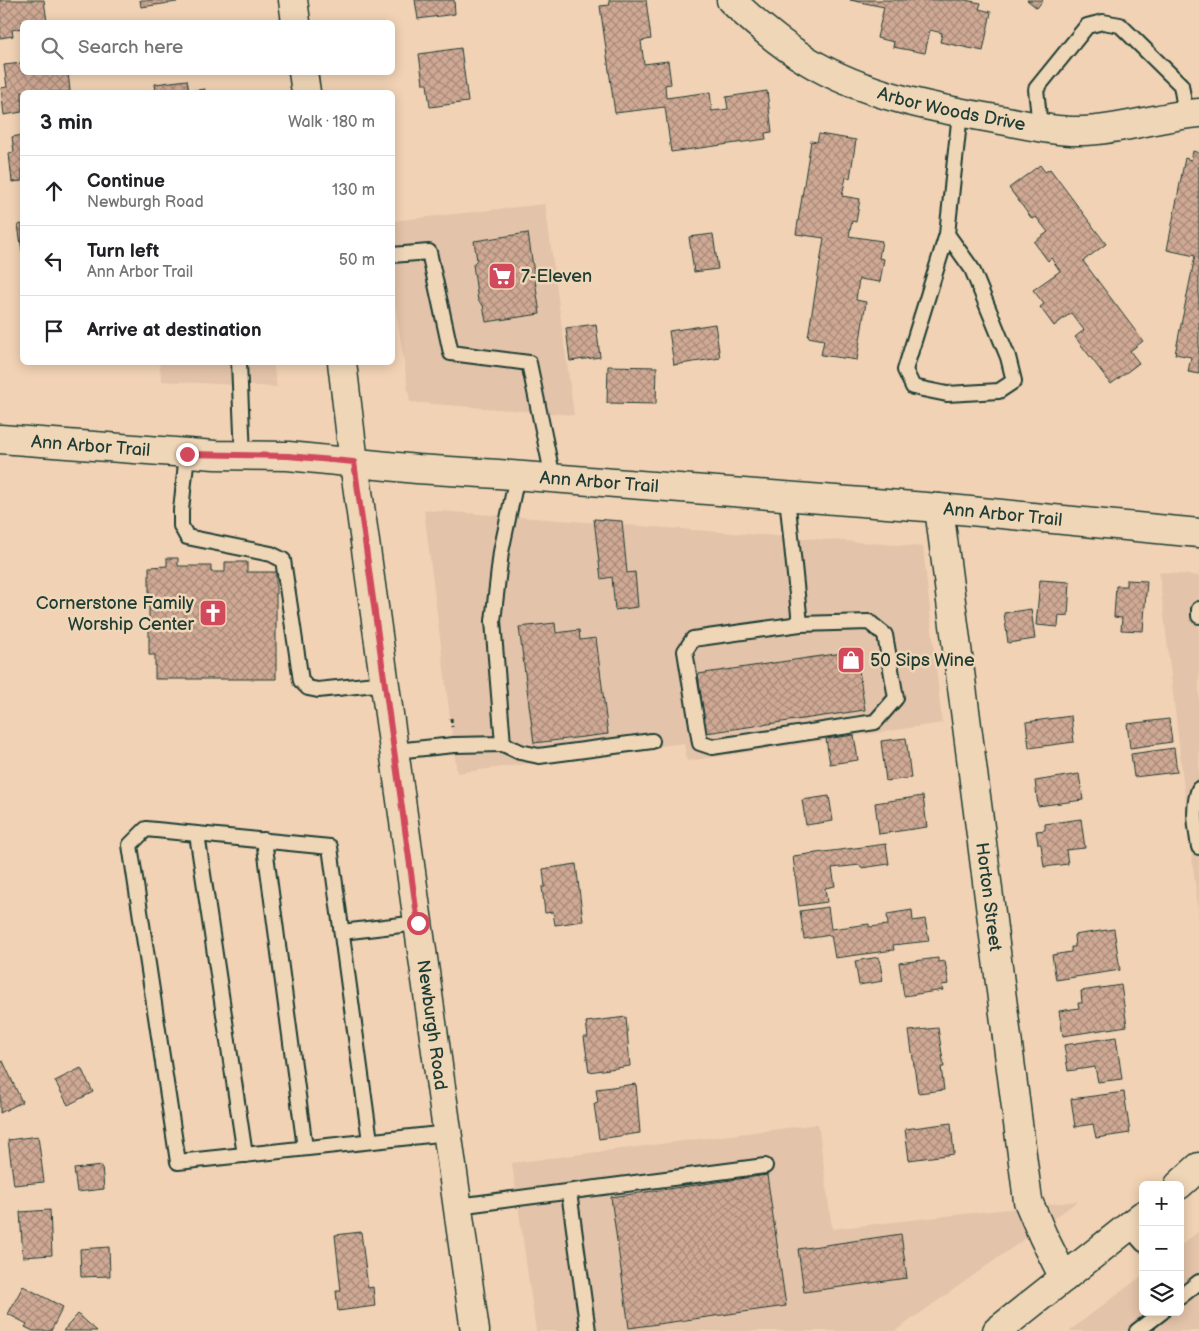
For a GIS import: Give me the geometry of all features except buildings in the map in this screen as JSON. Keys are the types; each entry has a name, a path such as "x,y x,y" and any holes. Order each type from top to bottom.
{"street":[{"path":"293,0 296,20"},
{"name":"Arbor Woods Drive","path":"731,0 752,20 784,45 810,62 837,76 883,94 960,113 1066,131 1103,130 1175,114 1193,113"},
{"path":"303,75 306,90"},
{"name":"Newburgh Road","path":"342,365 354,462 475,1331"},
{"name":"Ann Arbor Trail","path":"0,439 187,454 288,456 418,469 939,508 1199,533"},
{"name":"Horton Street","path":"939,508 1028,1201 1064,1278"},
{"path":"1183,1181 1199,1167"},
{"path":"997,1331 1064,1278 1138,1229"}],"lane":[{"path":"1040,127 1036,90 1087,26 1103,22 1120,25 1181,85 1193,113"},
{"path":"948,234 972,269 1008,357 1014,381 999,392 947,394 913,388 905,370 948,234 960,113"},
{"path":"395,255 430,252 451,353 529,363 554,478"},
{"path":"239,365 243,456"},
{"path":"187,454 181,510 181,526 186,537 271,554 283,560 301,681 308,688 318,690 385,683"},
{"path":"503,744 493,621 501,552 517,476"},
{"path":"787,497 800,624"},
{"path":"1199,609 1199,616"},
{"path":"869,622 886,634 896,698 875,722 712,747 700,744 686,651 693,639 800,624 869,622"},
{"path":"395,751 454,745 503,744 520,752 539,756 652,741"},
{"path":"1199,789 1195,799 1199,847"},
{"path":"370,1141 330,847 146,829 130,845 178,1162 448,1133"},
{"path":"198,834 245,1155"},
{"path":"264,840 305,1148"},
{"path":"342,932 418,923"},
{"path":"458,1206 765,1166"},
{"path":"570,1192 588,1331"},
{"path":"1184,1292 1199,1282"},
{"path":"1145,1329 1158,1316"}],"shaded area":[{"path":"545,204 574,415 410,402 395,304 395,221"},
{"path":"159,365 273,365 277,387 162,381"},
{"path":"424,510 923,547 942,723 687,761 684,743 457,773"},
{"path":"1159,572 1199,576 1199,917"},
{"path":"818,1124 832,1229 1078,1201 895,1331 536,1331 512,1163"},
{"path":"1199,1231 1199,1331 1069,1331 1139,1278 1139,1316 1184,1316 1184,1243"}],"place":[{"name":"7-Eleven","path":"502,276"},
{"name":"Cornerstone Family Worship Center","path":"213,613"},
{"name":"50 Sips Wine","path":"851,660"}],"route":[{"path":"187,454 288,456 354,462 418,923"}]}
